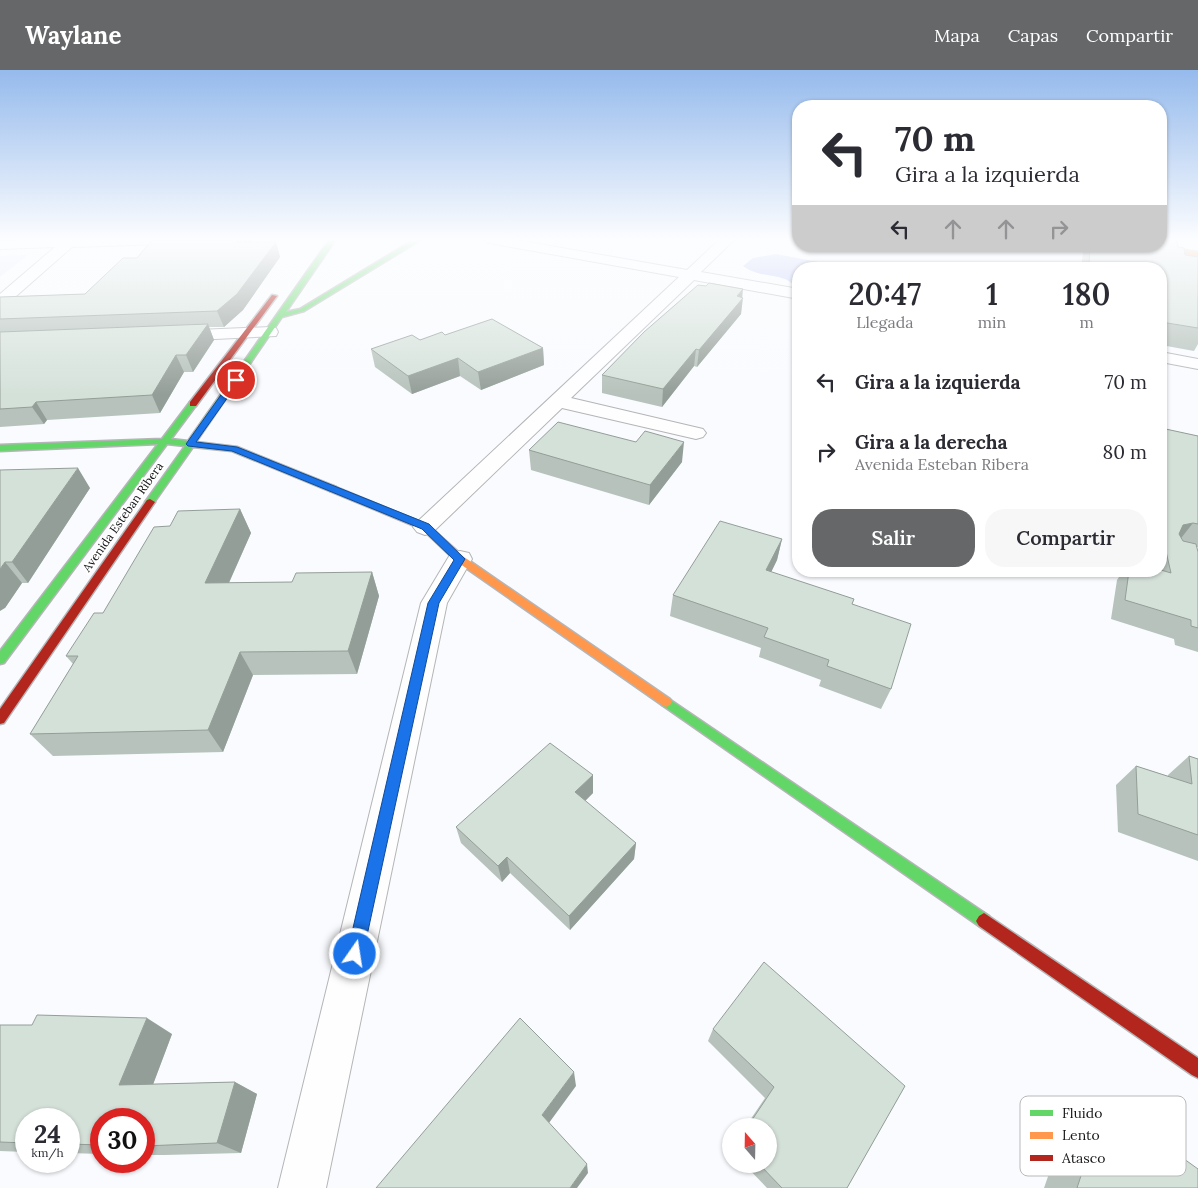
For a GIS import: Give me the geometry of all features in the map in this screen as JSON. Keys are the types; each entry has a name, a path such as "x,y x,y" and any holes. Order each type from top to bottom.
{"main road":[{"name":"Avenida Esteban Ribera","path":"0,660 8,639 166,441 278,291"},
{"name":"Avenida Esteban Ribera","path":"0,719 298,291"},
{"path":"259,315 282,314 302,310 332,291"},
{"path":"0,448 166,441 234,449 425,527 460,559 1198,1070"}],"street":[{"path":"0,302 12,291"},
{"path":"425,527 672,291"},
{"path":"156,337 270,332"},
{"path":"1167,358 1198,364"},
{"path":"557,401 696,433"},
{"path":"302,1188 434,603 460,559"}],"building":[{"path":"88,291 239,291 217,311 0,319 0,297 85,294"},
{"path":"691,291 741,291 737,296 743,298 699,350 696,349 663,389 602,375 644,332"},
{"path":"1167,291 1198,291 1198,328 1167,323"},
{"path":"492,319 543,348 478,372 458,358 408,376 371,349 412,335 420,340 442,332 445,335"},
{"path":"208,324 186,355 176,355 152,395 36,402 32,407 0,409 0,332"},
{"path":"558,422 636,442 645,431 684,442 650,485 529,450"},
{"path":"1167,429 1198,436 1198,524 1183,525 1179,534 1183,541 1196,544 1198,552 1198,628 1191,626 1191,620 1125,600 1128,577 1167,577 1167,572 1171,573 1167,556"},
{"path":"78,468 12,562 5,562 0,569 0,470"},
{"path":"240,509 205,583 292,582 296,573 372,572 348,651 240,652 208,730 30,734 78,656 66,656 94,613 103,613 154,527 170,526 178,511"},
{"path":"720,521 782,539 766,570 854,599 852,604 911,624 891,689 827,666 829,660 764,637 768,628 673,595"},
{"path":"550,743 593,775 575,792 636,843 569,916 507,857 498,866 456,827"},
{"path":"1189,756 1198,759 1198,835 1138,814 1136,766 1192,784"},
{"path":"764,962 905,1086 847,1188 782,1188 768,1173 778,1172 778,1118 753,1118 774,1087 713,1029"},
{"path":"37,1015 147,1018 119,1085 235,1082 217,1143 155,1146 155,1108 90,1108 90,1145 80,1144 80,1108 15,1108 15,1143 0,1142 0,1025 32,1025"},
{"path":"520,1018 574,1072 542,1115 587,1164 570,1188 376,1188"},
{"path":"1186,1160 1198,1169 1198,1188 1077,1188 1081,1176 1186,1176"}],"traffic: fast":[{"path":"150,502 297,291"},
{"path":"281,315 302,310 333,291"},
{"path":"0,660 193,404"},
{"path":"0,448 166,441 234,449 333,489"},
{"path":"666,702 984,921"}],"traffic: slow":[{"path":"333,489 425,527 460,559 666,702"}],"traffic: jam":[{"path":"193,404 274,296"},
{"path":"0,719 150,502"},
{"path":"984,921 1198,1069"}],"route":[{"path":"236,380 191,444 234,449 425,527 460,559 434,603 355,954"}]}
